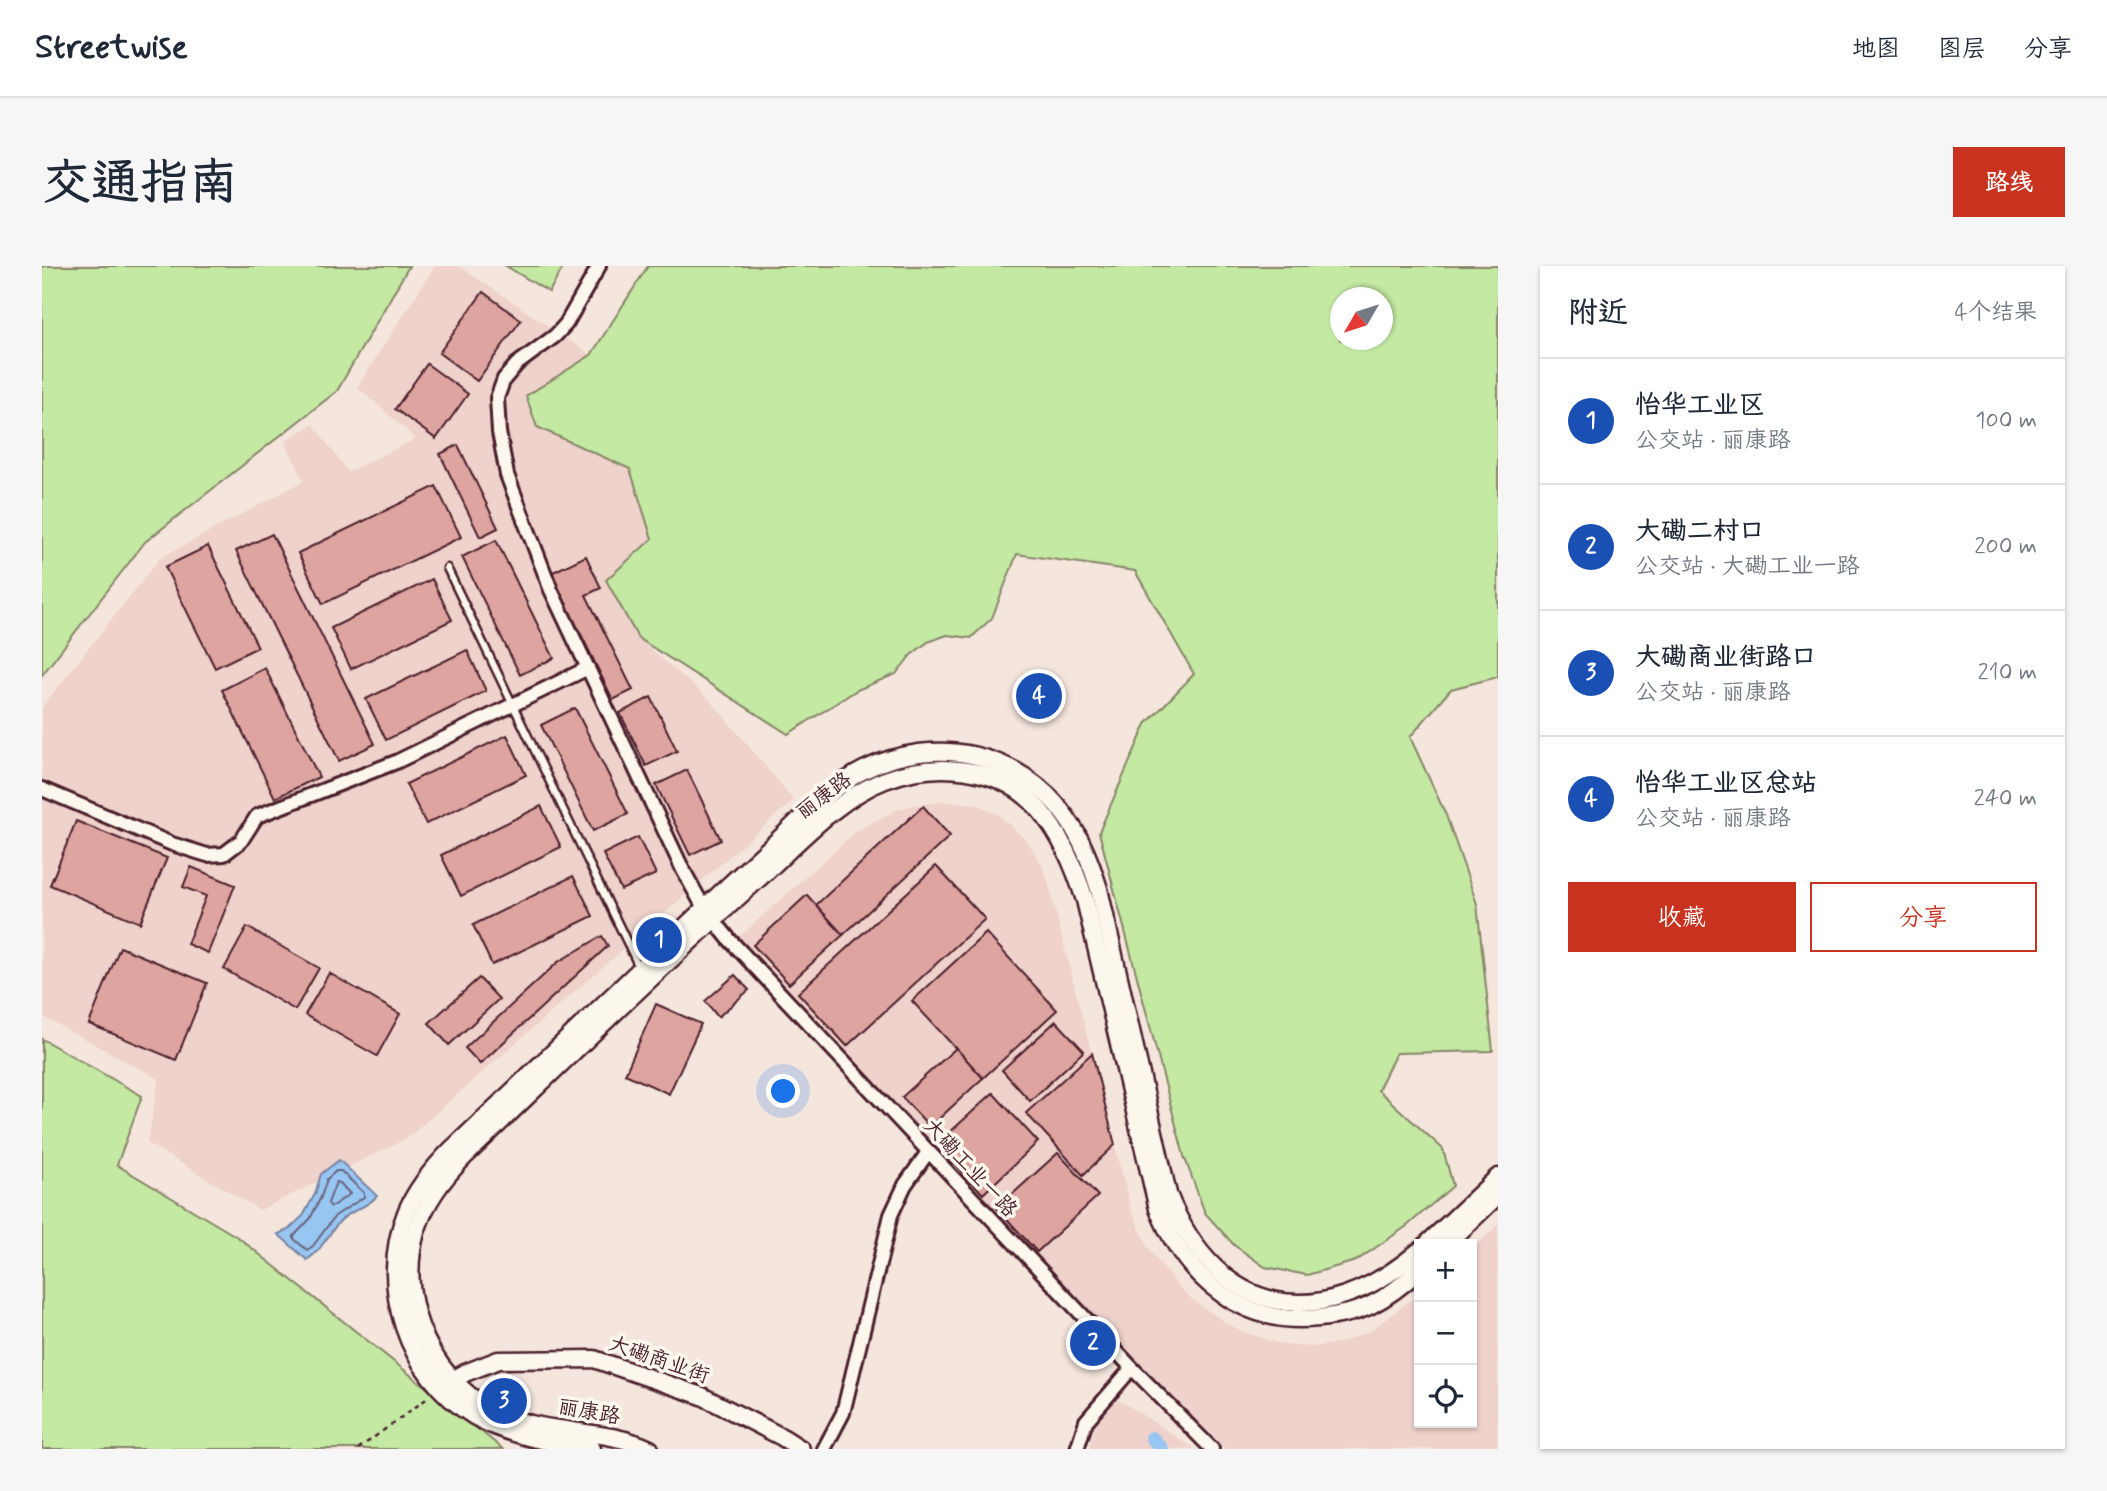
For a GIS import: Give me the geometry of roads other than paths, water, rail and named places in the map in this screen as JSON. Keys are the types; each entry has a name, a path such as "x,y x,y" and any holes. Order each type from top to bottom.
{"street":[{"name":"大磡工业一路","path":"599,266 566,324 509,372 497,398 499,432 507,475 551,590 683,870 709,914 928,1152 1212,1449"},
{"path":"42,789 172,844 206,855 224,854 241,841 257,816 396,762 588,668"},
{"name":"丽康路","path":"592,1449 536,1440 504,1430 463,1408 447,1385 424,1337 410,1284 411,1255 428,1203 444,1179 464,1157 813,808 843,783 866,769 897,758 936,751 968,753 1000,762 1028,777 1067,818 1085,849 1099,889 1168,1194 1183,1227 1203,1256 1225,1277 1254,1293 1270,1300 1302,1304 1334,1299 1359,1291 1389,1275 1414,1255"},
{"name":"丽康路","path":"650,1449 617,1438 507,1417 447,1385 424,1368 406,1336 397,1299 398,1245 404,1217 423,1182 447,1154 640,969 850,799 881,781 914,771 950,769 984,775 1003,783 1024,795 1036,806 1057,835 1075,871 1085,900 1154,1195 1168,1232 1178,1251 1190,1265 1216,1290 1245,1307 1268,1315 1299,1320 1330,1317 1362,1309 1384,1297 1414,1274"},
{"path":"824,1449 843,1413 891,1215 905,1185 928,1152"},
{"path":"1432,1239 1498,1177"},
{"path":"1452,1239 1498,1195"},
{"name":"大磡商业街","path":"447,1385 465,1373 498,1360 594,1359 702,1396 801,1449"},
{"path":"1077,1449 1086,1421 1132,1368"}],"lane":[{"path":"447,568 640,969"}],"water":[{"path":"339,1160 377,1196 344,1217 317,1252 307,1260 278,1234 288,1230 303,1216 315,1194 321,1174"}],"waterway":[{"path":"1152,1438 1162,1449"}],"place":[{"name":"怡华工业区总站","path":"1039,696"},
{"name":"怡华工业区","path":"659,940"},
{"name":"大磡二村口","path":"1093,1343"},
{"name":"大磡商业街路口","path":"504,1401"}]}
